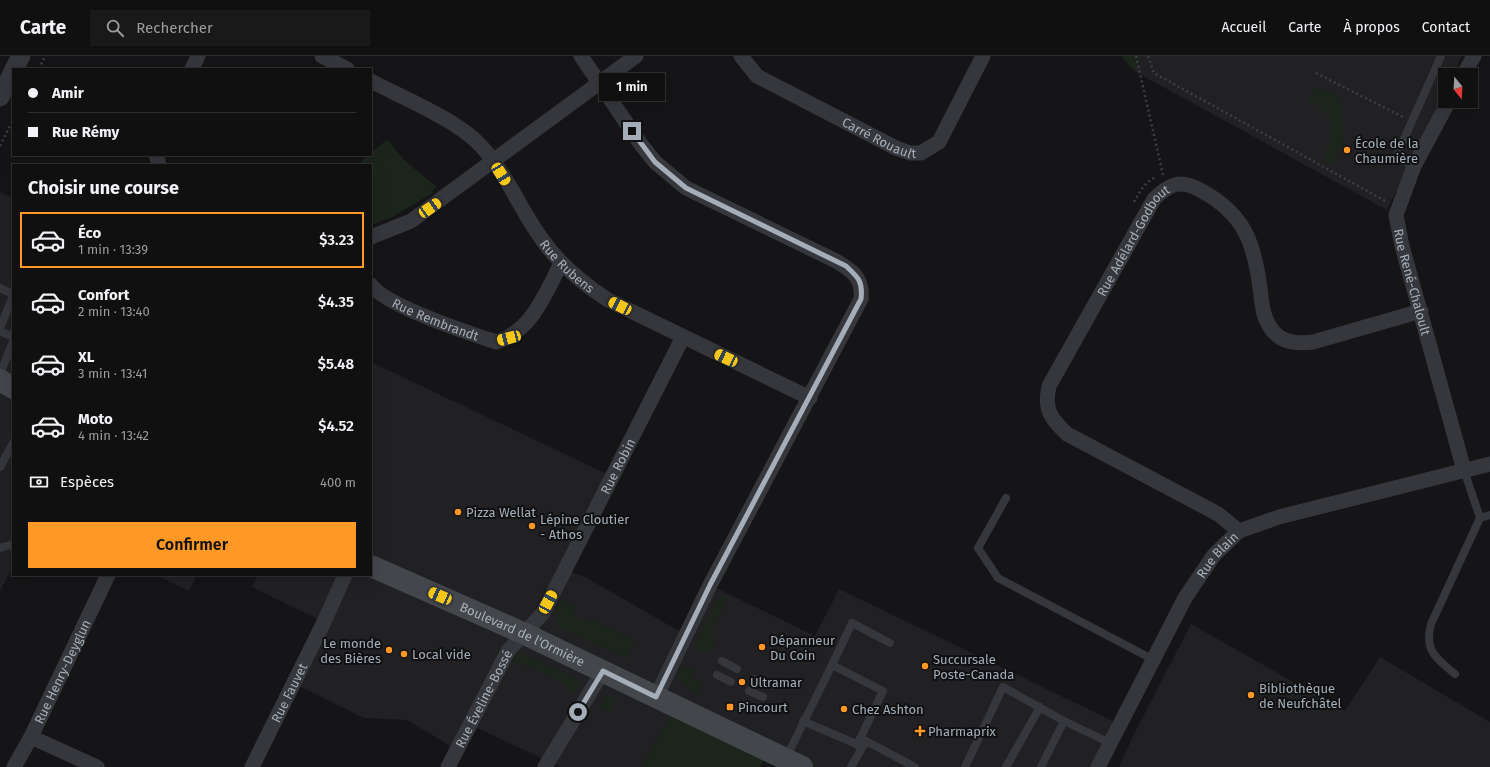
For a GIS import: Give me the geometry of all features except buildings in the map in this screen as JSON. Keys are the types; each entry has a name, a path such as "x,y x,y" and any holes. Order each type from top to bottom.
{"main road":[{"path":"0,380 12,387"},
{"name":"Boulevard de l'Ormière","path":"372,566 523,633 793,763"}],"street":[{"path":"15,68 21,56"},
{"path":"192,68 198,56"},
{"path":"322,56 345,68"},
{"path":"581,56 640,143 655,162 686,188 836,261 857,276 862,287 861,299 710,585 656,697"},
{"path":"372,237 411,221 636,56"},
{"name":"Carré Rouault","path":"741,56 757,76 896,148 910,153 921,153 939,142 983,56"},
{"path":"1467,68 1474,56"},
{"path":"0,97 12,74"},
{"name":"Rue Rubens","path":"372,82 451,123 474,139 493,161 541,238 561,263 584,284 608,300 810,398"},
{"name":"Rue René-Chaloult","path":"1445,108 1414,166 1396,215 1402,246 1464,470"},
{"name":"Rue Adélard-Godbout","path":"1239,530 1218,514 1067,434 1056,424 1049,413 1046,401 1049,386 1154,199 1166,187 1179,184 1191,185 1204,192 1228,209 1242,226 1251,243 1256,258 1264,315 1270,328 1281,338 1296,344 1313,342 1421,311"},
{"name":"Rue Rembrandt","path":"372,287 374,290 403,307 496,342 509,338 521,330 545,296 561,263"},
{"name":"Rue Robin","path":"523,633 543,613 566,570 611,476 684,338"},
{"name":"Rue Blain","path":"1098,767 1184,598 1214,556 1239,530 1279,516 1490,464"},
{"name":"Rue Henry-Deyglun","path":"14,767 31,737 108,576"},
{"name":"Rue Fauvet","path":"252,767 324,622 345,576"},
{"name":"Rue Éveline-Bossé","path":"448,767 508,651 523,633"},
{"path":"545,767 603,671"},
{"path":"31,737 97,767"}],"lane":[{"path":"1414,166 1396,157 1440,56"},
{"path":"0,297 2,289 12,294"},
{"path":"12,298 0,329 12,336"},
{"path":"0,374 12,344"},
{"path":"0,467 12,445"},
{"path":"1455,674 1435,658 1428,643 1431,624 1480,518 1464,470"},
{"path":"1006,498 978,548 998,578 1152,659"},
{"path":"1480,518 1490,515"},
{"path":"0,548 12,544"},
{"path":"793,763 803,721 852,624 890,644"},
{"path":"722,661 737,669"},
{"path":"832,665 883,691 851,767"},
{"path":"717,675 731,682"},
{"path":"755,679 769,685"},
{"path":"965,767 1003,687 1064,721 1110,744"},
{"path":"749,691 763,697"},
{"path":"1006,767 1040,707"},
{"path":"803,721 860,746"},
{"path":"1041,767 1064,721"},
{"path":"860,746 866,741 915,767"}],"path":[{"path":"40,68 46,56"},
{"path":"1132,206 1139,191 1146,183 1163,175 1136,56"},
{"path":"1148,56 1154,73 1398,208"},
{"path":"1316,74 1412,122"},
{"path":"0,146 12,122"}],"shaded area":[{"path":"1121,56 1143,56 1134,71"},
{"name":"École de la Chaumière","path":"1143,56 1462,56 1456,68 1438,68 1438,105 1387,210 1134,71"},
{"path":"1316,87 1331,93 1342,105 1344,140 1332,165 1322,160 1330,142 1330,123 1321,108 1308,101"},
{"path":"387,140 405,161 437,187 431,191 433,193 392,217 372,225 372,164 360,164 366,156 372,156 372,151"},
{"path":"0,192 12,198 12,568 0,591"},
{"path":"372,362 611,476 566,570 585,577 686,635 710,585 815,636 839,589 1119,724 1098,767 802,767 676,707 641,767 560,767 471,725 457,750 407,720 364,718 293,683 324,622 252,587 258,576 372,576"},
{"path":"159,576 196,576 189,591"},
{"path":"720,596 728,597 712,630 714,644 712,649 706,652 697,649 694,645"},
{"path":"562,599 577,607 571,615 587,624 589,619 635,640 627,658 561,628 556,623 557,618 554,616"},
{"path":"1191,624 1345,711 1380,657 1490,722 1490,767 1119,767 1133,736"},
{"path":"514,650 580,680 572,696 563,682 529,666 510,661"},
{"path":"683,666 693,670 691,676 703,684 698,693 683,685 681,679 677,677"},
{"path":"610,696 617,699 610,713 599,708 605,697"},
{"path":"676,707 769,751 760,767 641,767"}],"place":[{"name":"École de la Chaumière","path":"1347,150"},
{"name":"Pizza Wellat","path":"458,512"},
{"name":"Lépine Cloutier - Athos","path":"532,526"},
{"name":"Dépanneur Du Coin","path":"762,647"},
{"name":"Le monde des Bières","path":"389,650"},
{"name":"Local vide","path":"404,654"},
{"name":"Succursale Poste-Canada","path":"925,666"},
{"name":"Ultramar","path":"742,682"},
{"name":"Bibliothèque de Neufchâtel","path":"1251,695"},
{"name":"Pincourt","path":"730,707"},
{"name":"Chez Ashton","path":"844,709"},
{"name":"Pharmaprix","path":"920,731"}],"route":[{"path":"578,712 603,671 656,697 687,636 710,585 861,299 862,287 857,276 846,266 686,188 655,162 632,131"}]}
